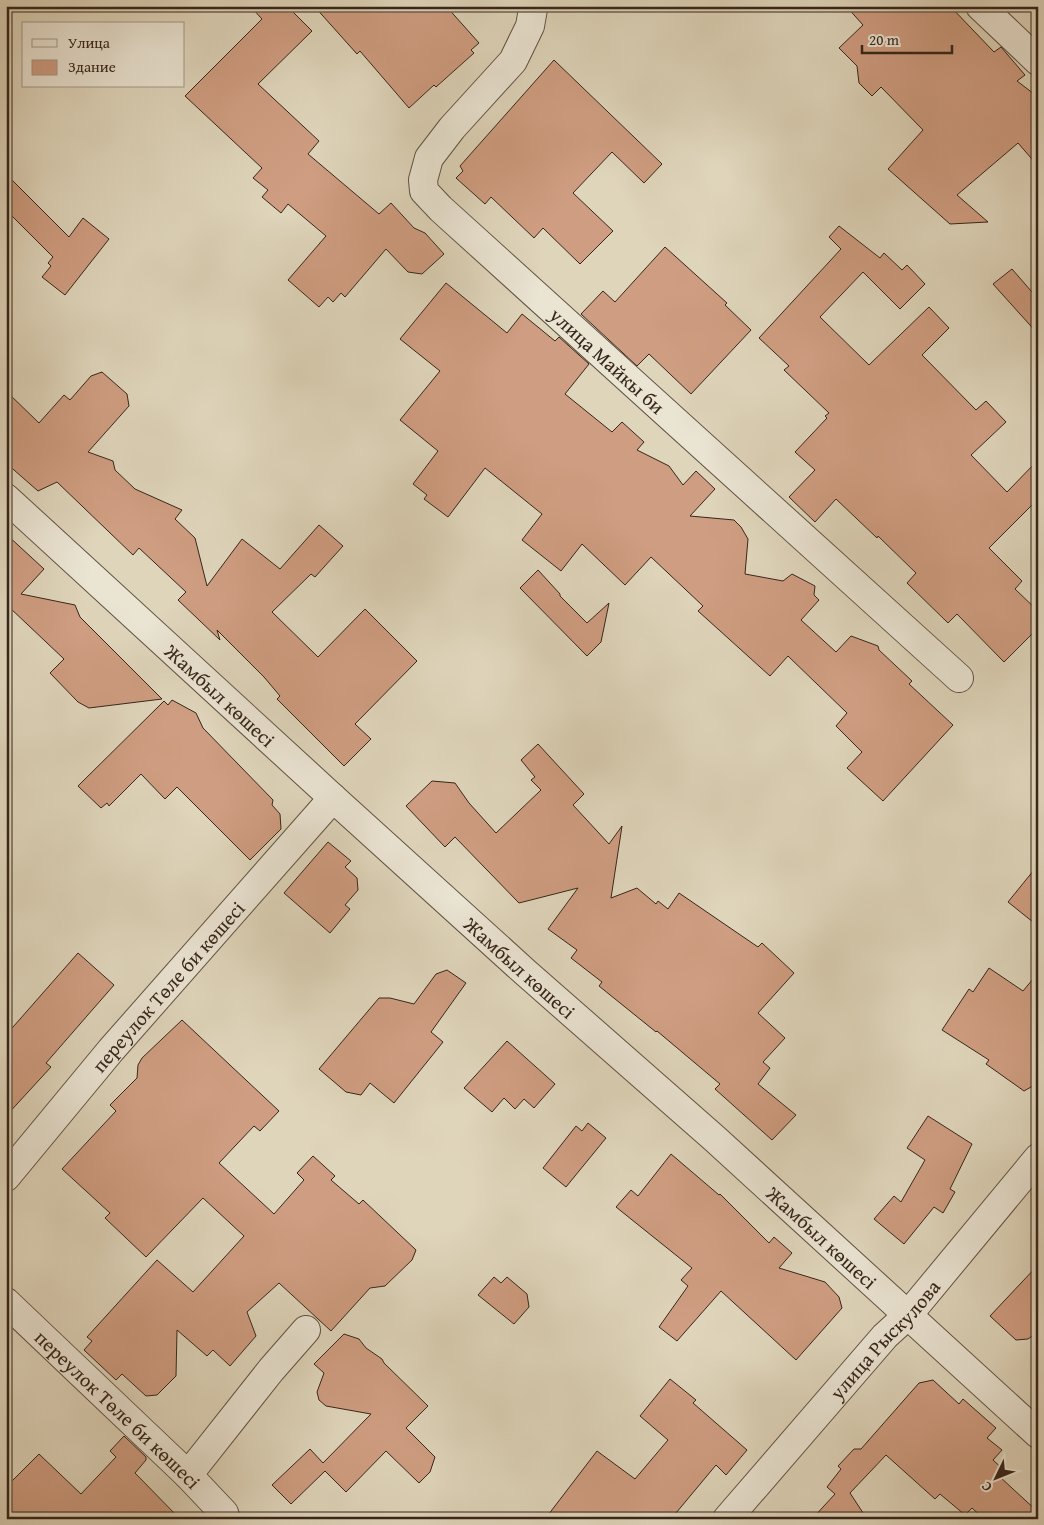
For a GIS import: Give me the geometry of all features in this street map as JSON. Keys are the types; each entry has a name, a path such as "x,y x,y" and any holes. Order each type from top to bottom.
{"street":[{"name":"улица Майкы би","path":"531,6 533,9 530,26 513,61 452,128 429,158 423,180 424,191 470,236 959,678"},
{"path":"980,6 1038,61"},
{"name":"Жамбыл көшесі","path":"6,498 333,798 714,1138 1038,1434"},
{"name":"переулок Төле би көшесі","path":"6,1177 111,1050 333,798"},
{"name":"улица Рыскулова","path":"727,1519 885,1336 908,1315 1038,1158"},
{"name":"переулок Төле би көшесі","path":"6,1302 188,1475 224,1513 226,1519"},
{"path":"188,1475 271,1370 306,1330"}],"building":[{"path":"250,6 287,6 312,31 258,84 319,141 308,154 379,214 391,203 414,228 425,233 444,254 422,274 408,272 386,249 345,297 341,293 333,302 328,297 319,307 288,280 326,236 288,204 281,213 262,197 268,190 253,178 262,168 185,96 262,19"},
{"path":"314,6 446,6 479,43 471,50 474,53 409,108 360,51 357,54"},
{"path":"846,6 950,6 994,52 1001,47 1025,75 1017,81 1038,97 1038,166 1018,143 957,195 988,222 950,224 888,169 923,130 881,87 872,96 859,83 857,66 839,48 863,25"},
{"path":"554,60 662,164 644,183 612,152 573,193 613,231 580,264 543,228 534,238 491,197 485,204 456,178 463,171 460,166"},
{"path":"6,174 69,237 83,218 109,239 65,295 42,277 51,266 48,263 53,257 6,210"},
{"path":"839,226 880,258 884,253 902,270 907,265 925,284 900,309 863,272 820,317 869,365 929,307 949,328 922,355 976,410 986,401 1006,422 971,455 1007,492 1038,460 1038,499 989,548 1022,581 1015,589 1038,611 1038,628 1004,662 957,614 948,623 907,583 916,573 836,499 815,522 789,497 815,470 795,452 827,418 825,416 829,413 784,370 789,366 759,338 841,249 829,237"},
{"path":"665,247 727,303 725,305 751,330 691,394 649,354 637,366 581,314 603,291 615,302"},
{"path":"1012,269 1038,299 1038,334 993,284"},
{"path":"446,283 507,333 522,314 555,341 559,337 589,364 565,394 612,432 622,422 644,442 637,450 669,466 683,485 696,471 715,489 690,516 734,520 741,527 748,539 745,574 783,581 792,574 815,586 814,595 819,600 801,620 836,652 851,636 878,646 879,650 912,681 909,684 953,725 883,801 847,768 862,752 836,726 847,713 788,656 770,676 698,611 703,606 651,557 625,585 582,544 561,571 522,540 542,514 485,468 448,517 424,499 427,495 413,484 438,451 400,420 440,371 400,339"},
{"path":"102,372 127,394 129,406 88,452 113,461 115,470 135,489 182,510 175,519 195,538 207,586 242,539 280,569 319,525 343,546 315,577 311,574 272,612 318,657 365,609 417,661 355,724 371,739 344,766 277,699 280,696 264,677 217,630 220,640 178,600 186,592 139,548 133,555 57,482 38,491 6,463 6,391 39,423 64,395 70,400 91,376"},
{"path":"6,534 44,569 21,594 75,605 80,617 162,699 89,708 78,702 50,673 64,659 9,607 6,611"},
{"path":"538,570 587,623 609,603 601,642 587,656 520,588"},
{"path":"172,700 196,713 203,728 273,800 272,805 280,814 281,829 250,860 177,787 165,799 141,774 109,806 107,803 101,808 78,786 164,701 168,705"},
{"path":"538,744 584,794 573,805 609,844 622,826 611,898 637,888 656,904 658,901 668,909 679,893 758,947 762,943 794,973 758,1013 785,1038 763,1062 770,1068 758,1084 796,1115 772,1140 715,1089 720,1084 657,1031 599,986 602,982 571,958 577,950 548,929 578,888 519,903 455,837 445,847 406,806 432,781 455,783 469,803 496,833 541,790 531,780 535,777 521,760"},
{"path":"328,842 351,861 345,867 357,878 358,890 345,905 350,909 330,933 284,893"},
{"path":"1038,865 1038,926 1008,902"},
{"path":"78,953 114,985 46,1063 51,1067 6,1116 6,1035"},
{"path":"989,968 1023,991 1038,973 1038,1083 1024,1091 986,1064 989,1060 942,1030 969,989 973,992"},
{"path":"447,970 466,983 431,1032 443,1042 394,1103 370,1083 361,1095 346,1092 319,1069 379,998 390,998 414,1004 436,974"},
{"path":"182,1020 279,1111 260,1131 254,1126 219,1163 274,1214 304,1180 297,1173 313,1156 335,1176 331,1180 359,1204 363,1200 416,1250 412,1260 385,1286 370,1288 331,1331 279,1283 247,1312 256,1336 230,1366 213,1350 207,1356 177,1330 176,1376 157,1395 146,1396 122,1374 116,1380 84,1350 92,1341 87,1337 157,1260 193,1292 244,1236 203,1198 146,1257 105,1218 110,1213 62,1169 116,1111 110,1105 137,1078 138,1065 142,1058"},
{"path":"507,1041 555,1084 534,1108 524,1099 515,1109 504,1098 492,1112 464,1088"},
{"path":"928,1116 972,1144 950,1189 955,1192 943,1213 934,1207 904,1244 874,1219 894,1196 901,1202 925,1160 907,1148"},
{"path":"588,1123 606,1138 566,1187 543,1168 576,1126 582,1131"},
{"path":"671,1154 720,1194 769,1243 774,1237 792,1253 779,1268 825,1282 839,1297 842,1308 796,1360 721,1291 677,1341 659,1327 688,1286 681,1280 692,1268 616,1207 631,1190 638,1196"},
{"path":"1038,1265 1038,1332 1028,1339 1016,1340 990,1316"},
{"path":"494,1277 501,1283 507,1277 527,1294 529,1307 514,1324 478,1295"},
{"path":"344,1334 359,1339 366,1348 382,1359 428,1406 406,1428 435,1457 430,1472 419,1483 386,1451 346,1492 325,1471 291,1504 272,1485 310,1449 323,1463 371,1414 326,1406 319,1400 317,1392 324,1373 314,1364"},
{"path":"670,1379 696,1400 693,1403 747,1450 726,1475 716,1465 671,1519 545,1519 597,1451 635,1479 668,1440 640,1416"},
{"path":"933,1380 959,1404 963,1399 996,1428 987,1438 1002,1450 993,1460 1005,1471 1000,1477 1038,1512 1038,1519 984,1519 972,1508 965,1515 940,1494 935,1499 886,1455 850,1493 867,1519 812,1519 835,1494 827,1487 841,1469 838,1466 854,1449 861,1449 919,1383"},
{"path":"124,1436 146,1457 146,1460 135,1473 180,1519 6,1519 6,1487 39,1454 81,1494 116,1457 110,1451"}]}
